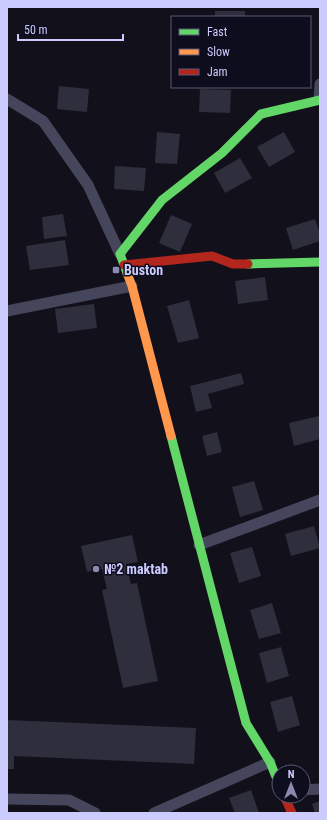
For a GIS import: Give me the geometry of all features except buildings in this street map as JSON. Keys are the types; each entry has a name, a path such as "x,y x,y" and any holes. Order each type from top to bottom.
{"street":[{"path":"120,254 162,200 222,153 261,114 319,100 320,84"},
{"path":"7,99 43,121 88,185 120,254 132,286 246,723 270,762 154,813"},
{"path":"124,265 212,256 233,264 320,262"},
{"path":"7,311 132,286"},
{"path":"199,545 320,500"},
{"path":"7,799 68,800 95,813"}],"traffic: fast":[{"path":"127,273 120,254 162,200 222,153 261,114 320,100"},
{"path":"248,264 320,262"},
{"path":"171,436 246,723 271,764"}],"traffic: slow":[{"path":"127,273 132,286 171,436"}],"traffic: jam":[{"path":"124,265 212,256 233,264 248,264"},
{"path":"288,804 292,813"}],"place":[{"name":"Buston","path":"116,270"},
{"name":"№2 maktab","path":"96,569"}]}
